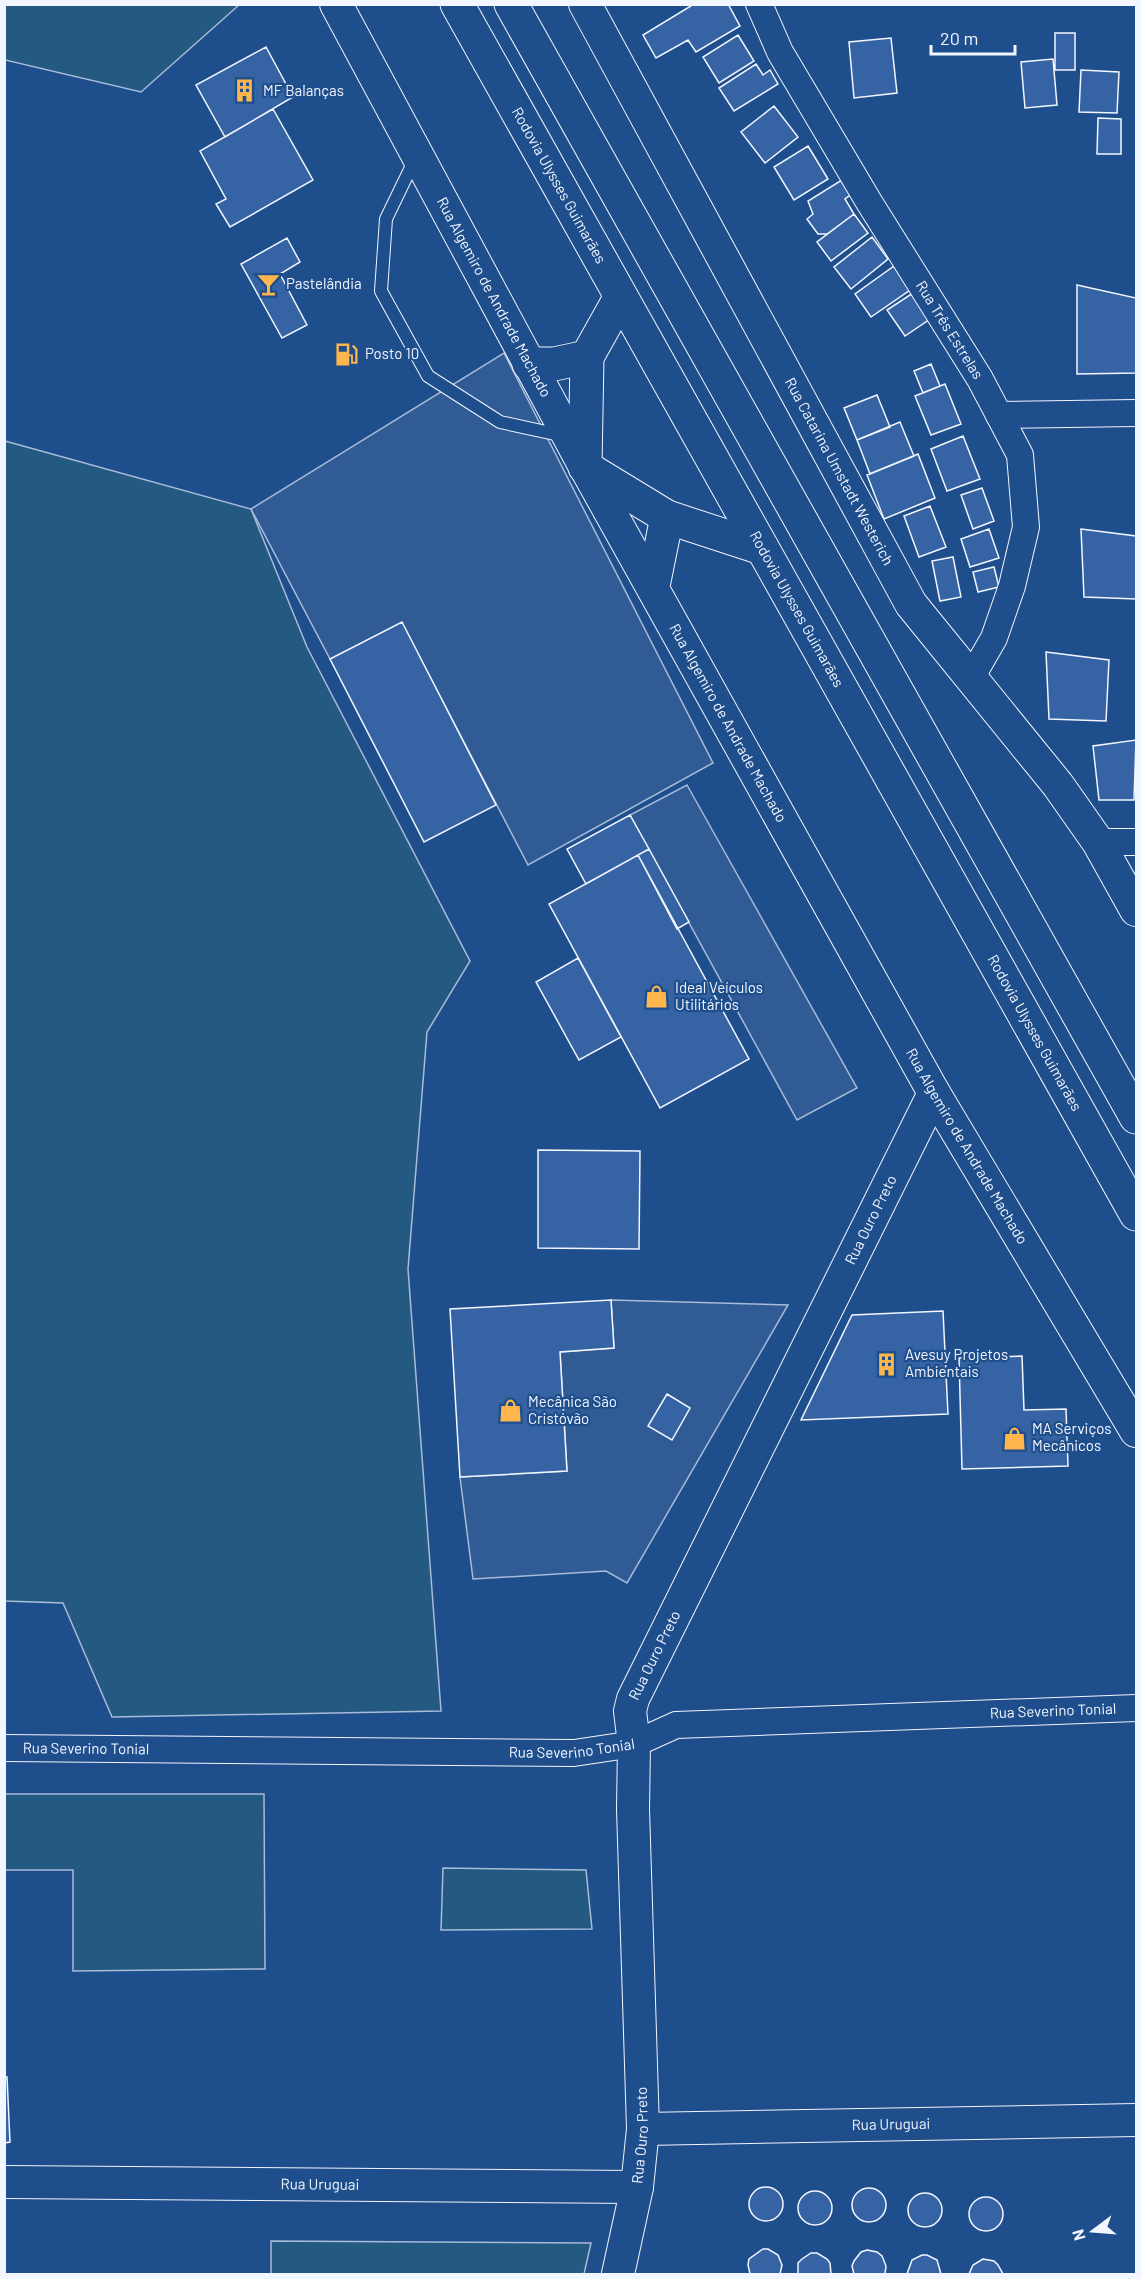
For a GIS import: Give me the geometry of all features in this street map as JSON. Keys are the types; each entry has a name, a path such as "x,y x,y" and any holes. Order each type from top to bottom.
{"highway":[{"name":"Rodovia Ulysses Guimarães","path":"457,4 620,298 1137,1214"},
{"path":"511,4 1137,1117"},
{"path":"620,298 587,357 585,467 667,517 762,548"},
{"path":"529,364 554,364 587,357"},
{"path":"653,586 667,517"}],"street":[{"name":"Rua Algemiro de Andrade Machado","path":"336,4 568,437 934,1094 1137,1431"},
{"name":"Rua Catarina Umstadt Westerich","path":"585,4 911,604 1058,785 1098,842 1137,910"},
{"name":"Rua Três Estrelas","path":"759,4 780,52 869,202 980,378 1020,455 1026,526 1012,586 994,638 971,678"},
{"path":"999,415 1137,413"},
{"path":"1098,842 1137,842"},
{"name":"Rua Ouro Preto","path":"618,2274 637,2187 643,2129 633,1809 634,1744 630,1711 633,1699 934,1094"},
{"name":"Rua Severino Tonial","path":"4,1748 574,1753 634,1744 675,1725 1137,1708"},
{"name":"Rua Uruguai","path":"643,2129 1137,2120"},
{"name":"Rua Uruguai","path":"4,2182 637,2187"}],"lane":[{"path":"416,156 386,219 381,291 428,376 500,422 568,437"}],"shaded area":[{"path":"5,4 239,5 141,92 5,60"},
{"path":"504,353 713,763 528,865 402,623 330,659 251,509"},
{"path":"5,441 251,509 307,647 470,961 427,1032 408,1269 441,1711 112,1717 63,1603 5,1601"},
{"path":"687,785 857,1088 797,1120 630,815"},
{"path":"611,1300 788,1305 627,1583 606,1571 473,1579 460,1477 567,1471 560,1352 614,1348"},
{"path":"5,1794 264,1794 265,1969 73,1971 73,1870 5,1870"},
{"path":"443,1868 586,1870 592,1929 441,1930"},
{"path":"271,2241 591,2243 584,2274 271,2274"}],"building":[{"path":"694,4 728,4 740,26 696,52 688,40 656,58 643,35"},
{"path":"1055,33 1075,33 1075,70 1055,70"},
{"path":"738,35 754,61 719,83 703,57"},
{"path":"891,38 897,93 854,98 849,42"},
{"name":"MF Balanças","path":"266,47 293,97 225,137 196,85"},
{"path":"1053,59 1057,105 1025,108 1021,62"},
{"path":"756,64 763,75 770,70 778,84 734,111 719,88"},
{"path":"1081,70 1119,72 1117,113 1079,112"},
{"path":"774,106 798,137 765,163 741,132"},
{"path":"273,109 313,180 230,227 216,204 226,199 200,151"},
{"path":"1098,118 1121,119 1121,154 1097,154"},
{"path":"808,146 828,179 794,200 774,167"},
{"path":"845,178 853,193 845,199 854,214 827,234 818,234 807,219 813,214 808,201"},
{"path":"854,214 868,233 831,261 817,242"},
{"path":"872,237 888,259 851,289 834,267"},
{"name":"Pastelândia","path":"287,238 300,262 280,274 307,325 282,338 241,264"},
{"path":"894,266 910,290 871,317 855,294"},
{"path":"1077,285 1136,298 1136,373 1077,374"},
{"path":"916,291 933,317 905,336 887,310"},
{"path":"931,364 940,386 923,393 914,371"},
{"path":"945,384 961,424 931,435 915,396"},
{"path":"877,395 890,427 857,440 844,408"},
{"path":"900,422 914,456 870,474 857,440"},
{"path":"963,436 980,479 947,491 931,449"},
{"path":"918,454 935,498 884,519 867,475"},
{"path":"982,488 994,521 973,529 961,495"},
{"path":"930,506 946,547 919,557 904,516"},
{"path":"989,529 999,558 970,567 961,539"},
{"path":"1081,529 1136,536 1136,599 1084,597"},
{"path":"953,557 961,597 940,601 932,561"},
{"path":"994,567 999,587 978,592 973,572"},
{"path":"402,622 496,805 424,842 330,659"},
{"path":"1046,652 1109,660 1106,721 1049,719"},
{"path":"1136,740 1134,800 1099,800 1093,746"},
{"path":"630,815 649,849 586,884 567,849"},
{"path":"649,849 689,922 677,929 638,855"},
{"name":"Ideal Veículos Utilitários","path":"638,855 749,1059 660,1108 549,904"},
{"path":"578,958 621,1037 579,1060 536,982"},
{"path":"538,1150 640,1151 639,1249 538,1248"},
{"name":"Mecânica São Cristóvão","path":"611,1300 614,1348 560,1352 567,1471 460,1477 450,1309"},
{"name":"Avesuy Projetos Ambientais","path":"943,1311 948,1414 801,1420 852,1315"},
{"name":"MA Serviços Mecânicos","path":"1022,1356 1024,1410 1066,1409 1068,1466 962,1469 959,1358"},
{"path":"667,1394 690,1408 672,1440 648,1426"},
{"path":"4,2077 7,2077 10,2142 4,2143"},
{"path":"766,2187 778,2192 783,2204 778,2216 766,2221 754,2216 749,2204 754,2192"},
{"path":"869,2188 881,2193 886,2205 881,2217 869,2222 857,2217 852,2205 857,2193"},
{"path":"815,2191 827,2196 832,2208 827,2220 815,2225 803,2220 798,2208 803,2196"},
{"path":"925,2193 937,2198 942,2210 937,2222 925,2227 913,2222 908,2210 913,2198"},
{"path":"986,2197 998,2202 1003,2214 998,2226 986,2231 974,2226 969,2214 974,2202"},
{"path":"763,2249 768,2249 778,2255 782,2265 780,2274 750,2274 749,2259"},
{"path":"867,2250 877,2252 882,2256 886,2266 885,2274 854,2274 852,2266 854,2261 861,2252"},
{"path":"811,2253 817,2253 827,2259 830,2263 831,2274 798,2274 798,2263"},
{"path":"922,2255 937,2260 941,2274 907,2274 912,2260"},
{"path":"983,2259 994,2261 1003,2274 969,2274 973,2265"}],"place":[{"name":"MF Balanças","path":"245,91"},
{"name":"Pastelândia","path":"268,284"},
{"name":"Posto 10","path":"347,354"},
{"name":"Ideal Veículos Utilitários","path":"657,997"},
{"name":"Avesuy Projetos Ambientais","path":"887,1364"},
{"name":"Mecânica São Cristóvão","path":"510,1411"},
{"name":"MA Serviços Mecânicos","path":"1014,1438"}]}
